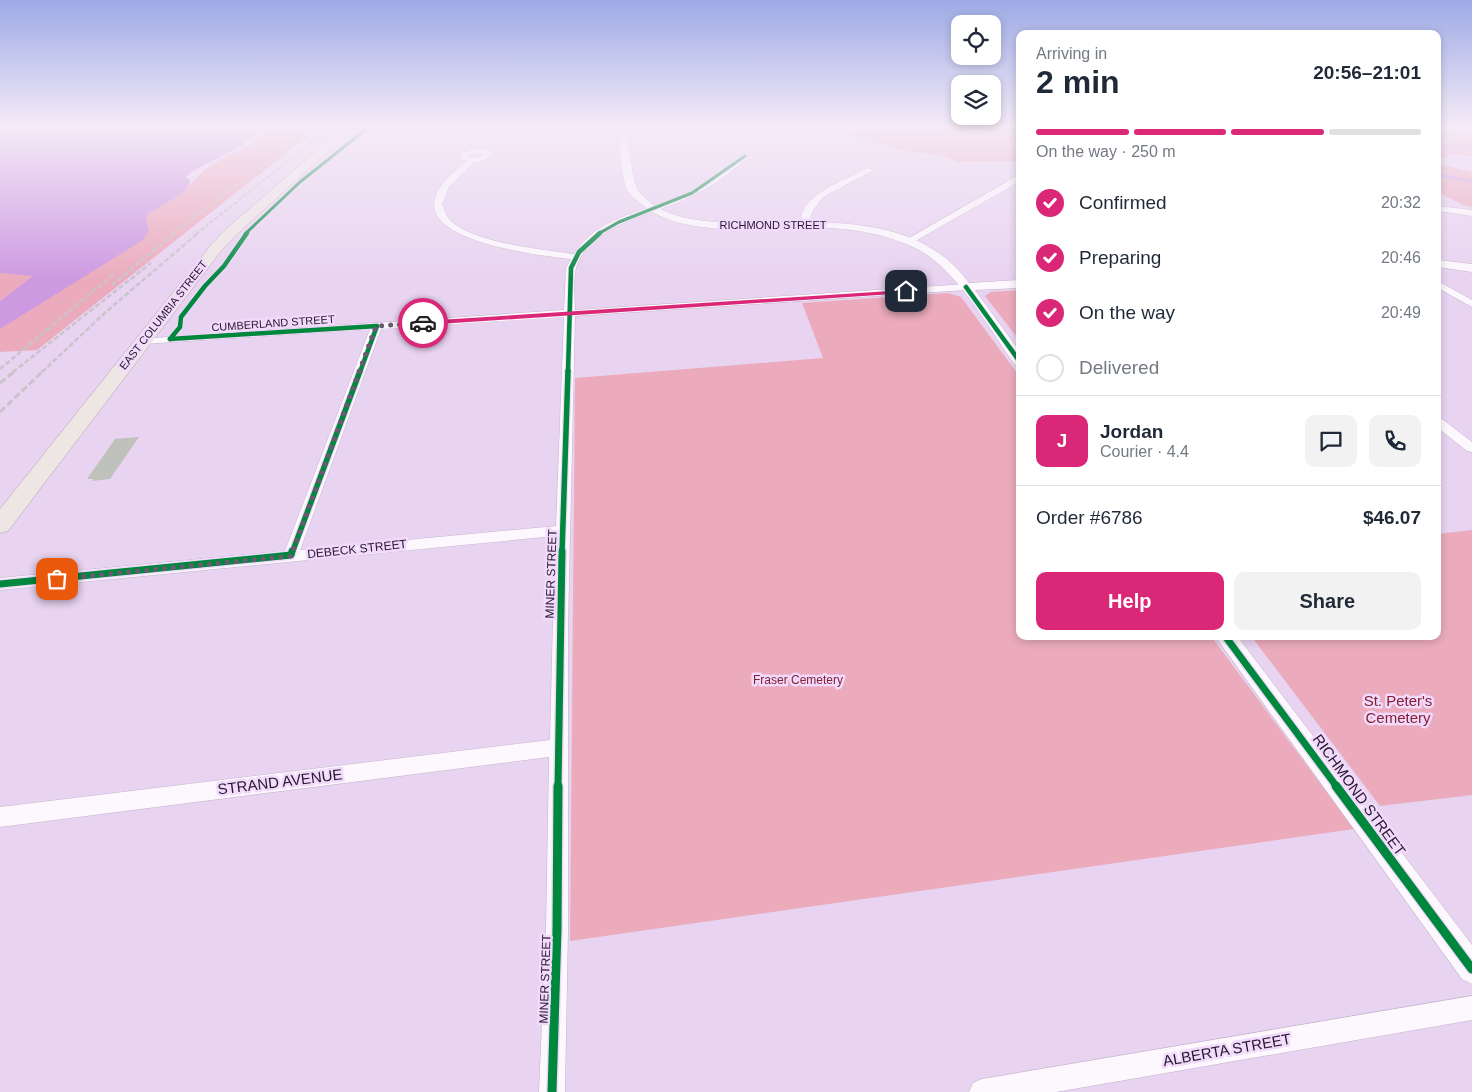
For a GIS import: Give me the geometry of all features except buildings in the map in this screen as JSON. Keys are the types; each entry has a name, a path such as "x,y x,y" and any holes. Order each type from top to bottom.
{"main road":[{"name":"EAST COLUMBIA STREET","path":"0,525 216,248 231,232 292,178"}],"street":[{"path":"454,178 441,191 438,205 443,217 460,230 490,242 522,250 575,257 592,238 608,228 690,194 713,178"},
{"name":"RICHMOND STREET","path":"630,178 632,190 638,198 671,216 698,223 729,226 805,224 862,228 909,241 934,253 945,262 966,287 1016,356"},
{"path":"805,224 806,214 814,200 829,189 857,178"},
{"path":"909,241 1016,180"},
{"path":"1441,209 1472,213"},
{"name":"MINER STREET","path":"552,1092 558,930 560,627 571,268 575,257"},
{"path":"1441,264 1472,268"},
{"name":"CUMBERLAND STREET","path":"143,341 1016,284"},
{"path":"1441,286 1472,304"},
{"path":"291,556 376,326"},
{"path":"1441,424 1472,448"},
{"name":"DEBECK STREET","path":"0,584 564,530"},
{"name":"RICHMOND STREET","path":"1228,640 1472,969"},
{"name":"STRAND AVENUE","path":"0,817 559,748"},
{"name":"ALBERTA STREET","path":"982,1092 1472,1008"}],"green space":[{"path":"188,178 255,178 37,350 0,352 0,318 91,244"},
{"path":"1441,178 1472,178 1472,207 1465,206 1441,194"},
{"path":"75,245 0,301 0,255"},
{"path":"1016,290 1016,336 985,296 991,292"},
{"name":"Fraser Cemetery","path":"948,293 961,297 1016,372 1016,640 1214,640 1354,829 570,941 575,378 823,358 802,303"},
{"name":"St. Peter's Cemetery","path":"1472,530 1472,795 1380,806 1254,640 1441,640 1441,534"}],"shaded area":[{"path":"0,178 194,178 182,194 147,214 146,222 149,230 143,240 0,329 0,301 33,276 0,273"}],"pier":[{"path":"185,178 196,178 189,186 190,180"}],"waterway":[{"path":"1455,178 1472,181"}],"railway":[{"path":"173,234 246,178"},
{"path":"196,234 267,178"},
{"path":"112,285 175,233"},
{"path":"42,372 107,311 198,233"},
{"path":"13,372 151,263"},
{"path":"0,369 116,272"},
{"path":"0,383 15,371"},
{"path":"0,412 43,371"}],"cycle path":[{"path":"170,339 180,327 181,317 205,286 224,266 244,235 305,178"},
{"path":"552,1092 557,930 560,627 571,268 579,252 591,239 604,230 619,222 692,193 716,178"},
{"path":"966,287 1016,356"},
{"path":"0,584 291,555 377,326 170,339"},
{"path":"1228,640 1472,969"}],"way so far":[{"path":"57,579 291,556 376,326 423,323"}],"route":[{"path":"423,323 906,291"}]}
